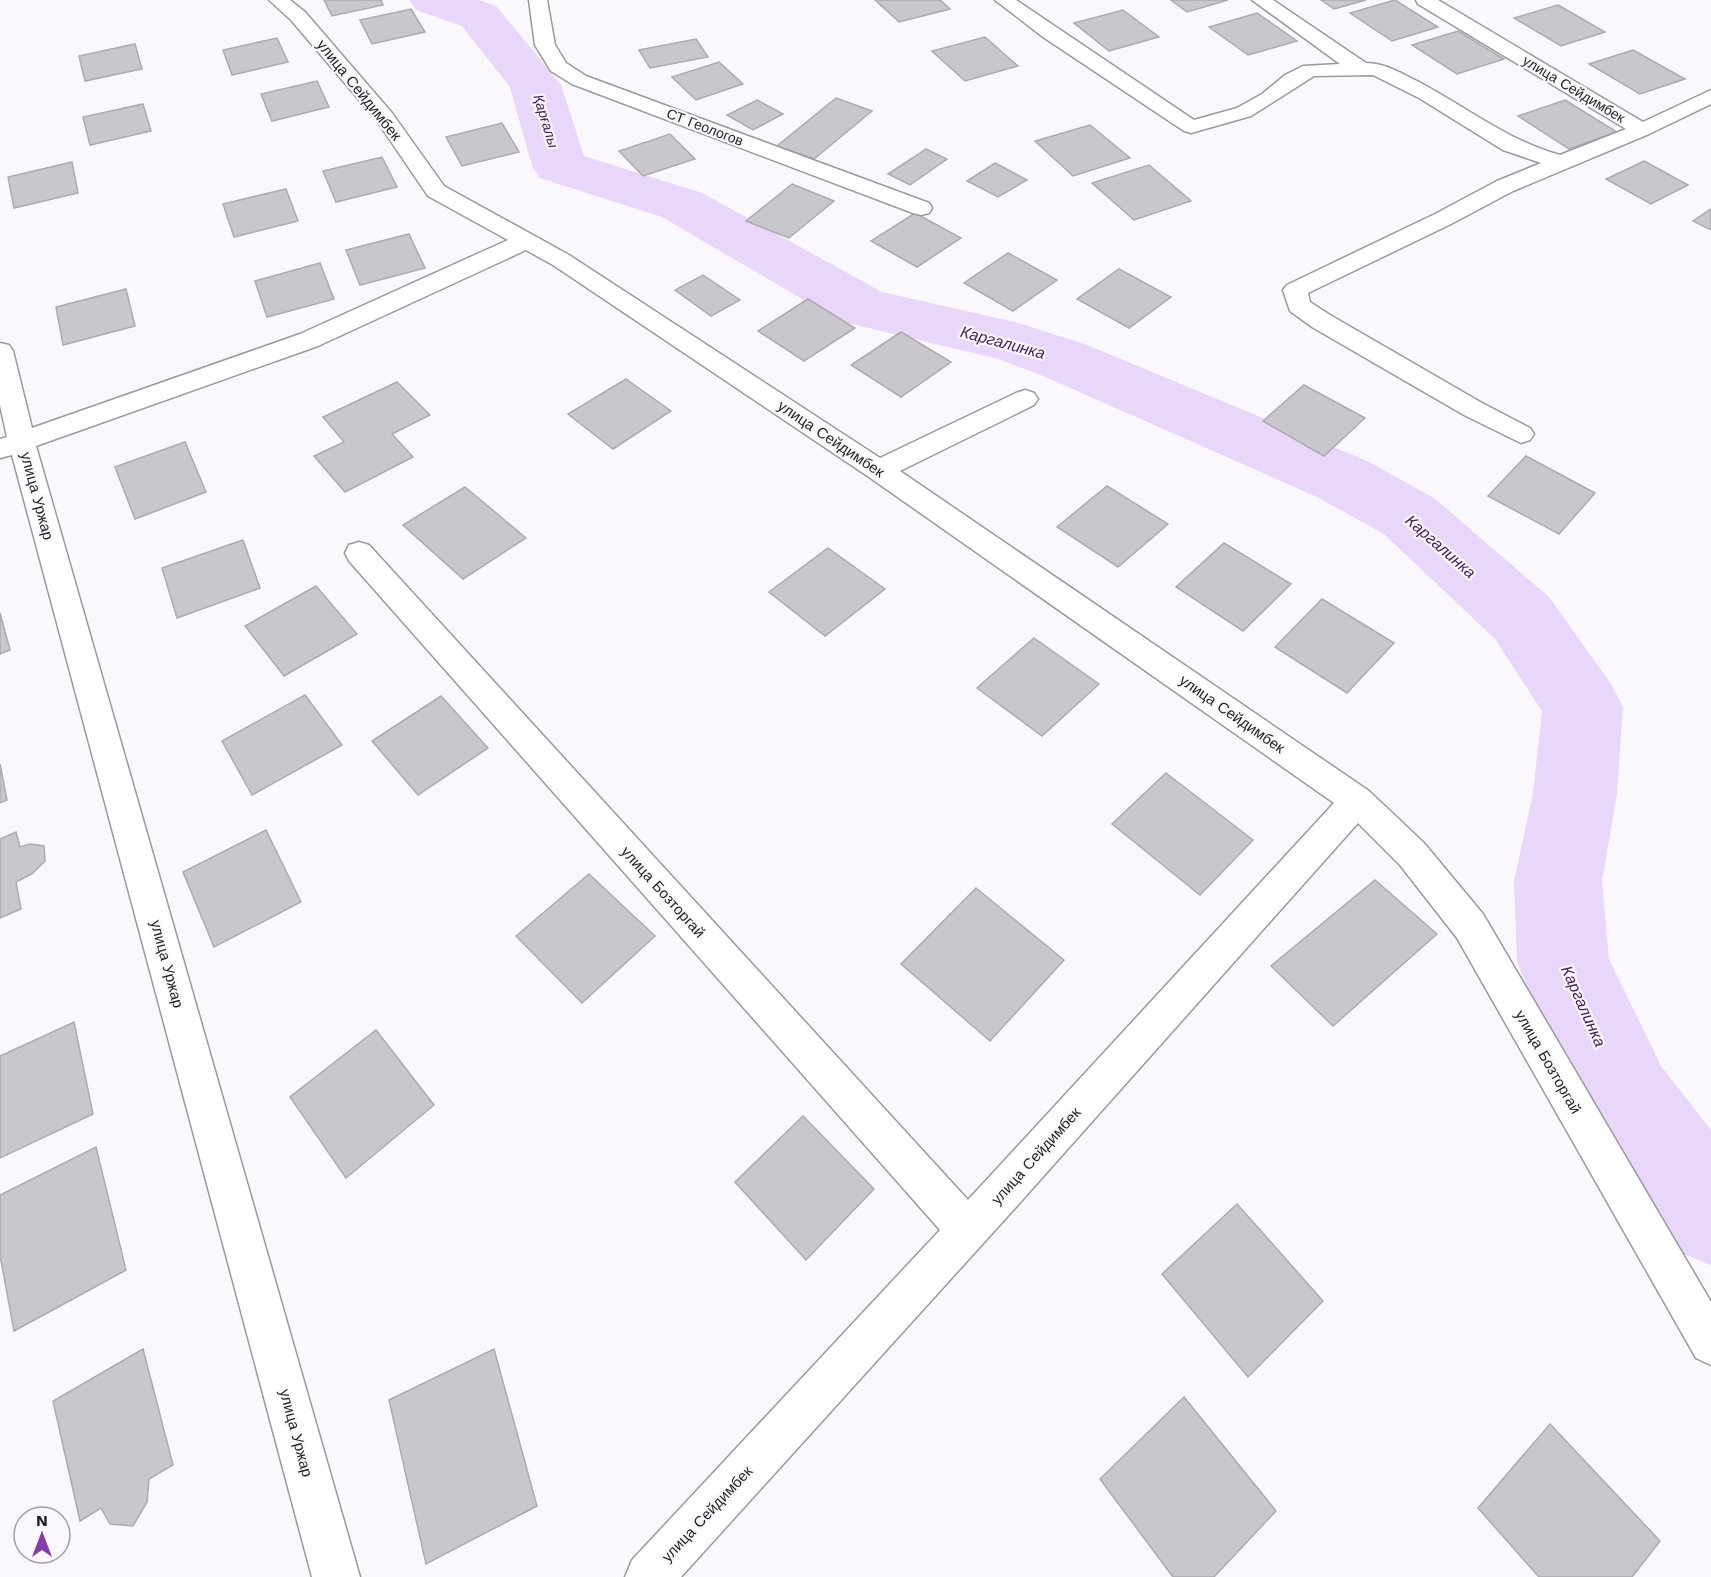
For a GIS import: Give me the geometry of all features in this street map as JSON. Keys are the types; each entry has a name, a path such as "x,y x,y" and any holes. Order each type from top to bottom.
{"street":[{"name":"улица Сейдимбек","path":"278,0 298,16 385,117 436,191 561,260 879,470 1356,801 968,1230 649,1577"},
{"name":"СТ Геологов","path":"538,0 546,45 558,67 579,80 921,208"},
{"path":"1004,0 1057,40 1113,73 1191,127 1244,112 1269,98 1292,79 1310,70 1377,69 1395,76 1511,145 1534,155 1562,162"},
{"path":"1261,0 1361,69"},
{"name":"улица Сейдимбек","path":"1425,0 1642,130"},
{"path":"1642,130 1711,96"},
{"path":"1680,110 1701,119"},
{"name":"улица Сейдимбек","path":"1521,434 1464,404 1321,321 1299,306 1295,290 1443,219 1505,186 1642,130"},
{"path":"11,445 309,340 526,241"},
{"name":"улица Уржар","path":"0,351 11,445 336,1577"},
{"path":"879,470 1025,399"},
{"name":"улица Бозторгай","path":"359,553 968,1230"},
{"name":"улица Бозторгай","path":"1356,801 1412,854 1470,926 1711,1343"}],"building":[{"path":"324,0 381,0 383,5 332,16"},
{"path":"875,0 940,0 950,9 899,22"},
{"path":"1171,0 1228,0 1187,12"},
{"path":"1321,0 1366,0 1334,9"},
{"path":"1395,0 1438,27 1392,41 1350,13"},
{"path":"1558,5 1605,32 1561,46 1514,18"},
{"path":"411,9 425,32 372,44 360,20"},
{"path":"1123,10 1159,37 1109,51 1074,23"},
{"path":"1257,13 1297,41 1248,55 1209,27"},
{"path":"1458,31 1504,59 1457,74 1412,45"},
{"path":"985,37 1018,66 965,81 932,51"},
{"path":"277,38 288,62 232,75 223,50"},
{"path":"696,39 708,57 650,68 639,50"},
{"path":"135,44 142,69 85,81 79,56"},
{"path":"1633,50 1685,79 1640,94 1589,64"},
{"path":"719,62 743,84 696,100 672,77"},
{"path":"317,81 329,107 272,121 261,94"},
{"path":"836,98 872,111 814,159 777,146"},
{"path":"757,100 783,114 753,130 727,115"},
{"path":"1565,100 1617,132 1569,149 1518,116"},
{"path":"143,104 151,131 90,145 83,117"},
{"path":"502,123 519,152 462,166 446,137"},
{"path":"1090,125 1130,158 1073,176 1035,141"},
{"path":"670,134 695,159 643,176 619,151"},
{"path":"926,149 947,159 910,185 888,174"},
{"path":"382,157 397,187 336,202 323,171"},
{"path":"1644,161 1688,185 1651,204 1606,179"},
{"path":"72,162 78,193 14,208 8,177"},
{"path":"995,163 1027,180 998,197 967,181"},
{"path":"1149,165 1191,201 1134,220 1092,183"},
{"path":"792,184 834,201 789,238 746,221"},
{"path":"286,189 298,221 234,237 223,204"},
{"path":"1711,209 1711,230 1693,221"},
{"path":"915,213 961,238 917,267 871,241"},
{"path":"409,234 425,268 360,285 346,250"},
{"path":"1008,253 1057,280 1013,311 964,283"},
{"path":"320,263 334,299 267,317 255,281"},
{"path":"1119,269 1171,297 1129,328 1077,299"},
{"path":"703,275 740,300 711,316 675,290"},
{"path":"126,289 135,326 63,345 56,307"},
{"path":"808,299 855,328 804,361 758,331"},
{"path":"901,332 951,362 901,397 851,365"},
{"path":"626,379 671,411 613,449 568,414"},
{"path":"397,382 430,415 392,434 413,457 345,492 314,456 344,442 323,417"},
{"path":"1304,385 1365,418 1324,456 1263,421"},
{"path":"185,442 206,492 135,519 115,467"},
{"path":"1526,456 1595,493 1559,534 1488,496"},
{"path":"1107,486 1168,524 1118,567 1057,527"},
{"path":"465,487 526,538 463,579 403,525"},
{"path":"243,540 260,588 177,618 162,568"},
{"path":"1224,543 1291,584 1243,631 1176,587"},
{"path":"828,548 885,589 825,636 769,592"},
{"path":"316,586 357,634 284,676 245,626"},
{"path":"1322,599 1394,643 1347,693 1275,647"},
{"path":"0,613 10,650 0,654"},
{"path":"1034,638 1099,684 1042,736 977,688"},
{"path":"305,695 342,745 252,795 222,741"},
{"path":"441,696 488,748 418,795 372,741"},
{"path":"0,764 7,800 0,803"},
{"path":"1166,773 1253,840 1200,895 1112,824"},
{"path":"266,830 301,902 214,947 183,872"},
{"path":"16,832 20,847 30,844 44,846 45,861 32,874 16,882 21,909 0,918 0,839"},
{"path":"589,874 655,936 582,1003 516,936"},
{"path":"1375,880 1437,934 1333,1026 1271,966"},
{"path":"976,888 1064,960 990,1041 901,964"},
{"path":"74,1022 93,1114 0,1158 0,1056"},
{"path":"376,1030 434,1105 346,1178 290,1097"},
{"path":"803,1116 874,1189 806,1260 735,1182"},
{"path":"96,1147 126,1270 14,1331 0,1255 0,1195"},
{"path":"1237,1204 1323,1301 1248,1377 1162,1274"},
{"path":"143,1349 173,1465 149,1479 147,1502 133,1526 110,1524 101,1508 80,1521 53,1401"},
{"path":"494,1349 537,1506 426,1564 389,1400"},
{"path":"1184,1397 1276,1511 1214,1577 1173,1577 1100,1479"},
{"path":"1550,1424 1660,1541 1632,1577 1539,1577 1478,1508"}],"waterway":[{"name":"Каргалинка","path":"433,0 479,16 535,85 560,166 682,205 862,307 1015,343 1064,360 1342,479 1409,516 1522,618 1583,707 1575,793 1558,881 1563,962 1626,1101 1711,1213"}],"water label":[{"name":"Қарғалы","path":"546,121"}]}
